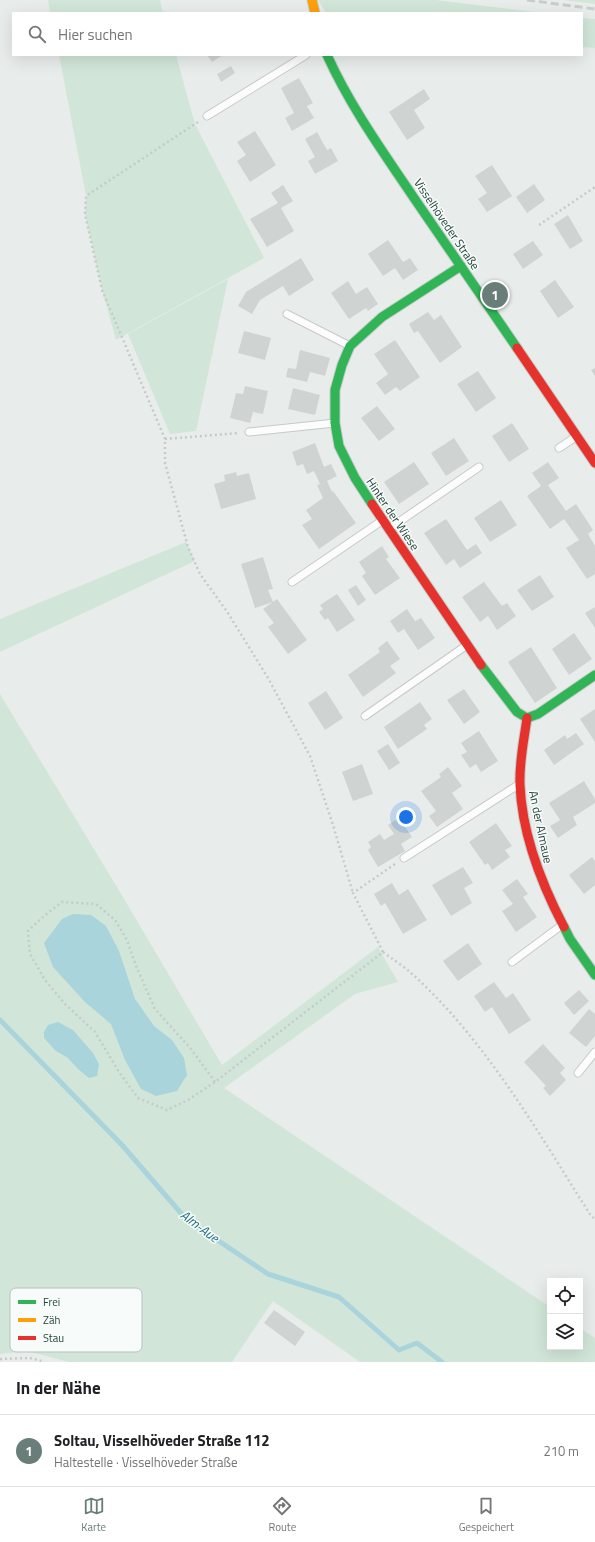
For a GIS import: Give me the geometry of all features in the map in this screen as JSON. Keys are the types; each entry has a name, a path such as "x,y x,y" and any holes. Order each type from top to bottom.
{"street":[{"path":"312,0 315,12"},
{"name":"Visselhöveder Straße","path":"327,56 338,79 356,110 595,463"},
{"name":"Hinter der Wiese","path":"461,266 382,317 350,346 342,365 335,390 335,423 339,446 355,478 467,644 517,712 527,718"},
{"path":"527,718 538,714 595,675"},
{"name":"An der Almaue","path":"527,718 521,758 520,784 522,807 535,862 550,900 562,924 570,939 594,973"}],"lane":[{"path":"207,116 304,56"},
{"path":"287,314 350,346"},
{"path":"249,432 335,423"},
{"path":"559,448 577,436"},
{"path":"389,529 479,467"},
{"path":"292,582 383,520"},
{"path":"365,716 467,644"},
{"path":"404,858 520,784"},
{"path":"512,962 562,924"},
{"path":"578,1073 595,1052"}],"path":[{"path":"207,116 86,196 84,214 102,290 165,439 165,463 188,547 200,574 228,612 268,678 310,756 333,825 353,894 383,952 410,971 457,1020 512,1091 591,1216 595,1219"},
{"path":"539,225 595,187"},
{"path":"165,439 249,432"},
{"path":"353,894 404,858"},
{"path":"215,1082 191,1049 155,1009 126,940 115,920 96,904 62,902 28,931 30,954 45,980 65,1004 95,1032 119,1072 138,1098 167,1110 188,1100 215,1082 383,952"},
{"path":"0,1359 30,1358 45,1362"}],"green space":[{"path":"48,0 160,0 163,12 50,12"},
{"path":"318,0 436,0 534,12 325,12"},
{"path":"564,0 595,0 595,4"},
{"path":"583,18 595,19 595,48 583,47"},
{"path":"59,56 176,56 195,124 264,258 116,340 102,290 85,214 86,196"},
{"path":"228,279 196,431 170,434 128,334"},
{"path":"186,542 195,561 0,652 0,619"},
{"path":"0,694 120,892 222,1065 378,947 398,982 355,994 224,1088 547,1305 547,1350 583,1350 583,1330 595,1338 595,1362 360,1362 273,1301 232,1362 69,1362 31,1352 142,1352 142,1288 10,1288 10,1352 18,1352 0,1354"}],"water":[{"path":"73,914 91,915 106,926 119,951 135,999 154,1026 172,1040 184,1058 187,1075 177,1091 156,1096 141,1089 125,1060 111,1024 85,1002 53,967 44,943 62,919"},
{"path":"58,1022 73,1030 93,1053 99,1064 97,1076 89,1078 68,1058 56,1051 44,1038 44,1032 48,1025"}],"building":[{"path":"208,56 221,56 212,62"},
{"path":"231,66 235,73 221,82 217,74"},
{"path":"299,78 313,103 307,106 314,118 292,131 285,118 294,113 281,88"},
{"path":"424,89 430,99 414,110 425,128 407,140 389,112"},
{"path":"255,131 276,165 250,182 237,161 246,155 237,142"},
{"path":"317,132 327,150 331,148 338,161 315,174 308,161 315,157 305,139"},
{"path":"492,165 512,196 487,212 478,199 487,193 475,176"},
{"path":"534,184 545,200 527,213 516,197"},
{"path":"283,185 293,201 281,208 294,231 267,247 250,219 278,203 271,193"},
{"path":"568,215 583,241 570,249 554,224"},
{"path":"388,240 403,262 410,258 418,270 403,280 395,268 383,276 368,254"},
{"path":"533,241 543,255 523,269 513,254"},
{"path":"301,258 314,280 289,296 283,286 260,300 252,314 238,306 246,292"},
{"path":"555,280 574,307 558,318 540,291"},
{"path":"348,281 356,294 367,287 378,304 368,311 366,308 349,319 331,293"},
{"path":"428,312 434,320 441,315 462,347 440,363 418,331 414,333 409,324"},
{"path":"244,331 271,338 265,360 238,353"},
{"path":"395,340 420,377 400,391 396,387 385,395 376,383 388,374 374,354"},
{"path":"300,350 330,358 325,376 310,372 307,382 286,377 288,368 296,369"},
{"path":"595,368 595,376 591,370"},
{"path":"478,371 496,398 476,412 457,384"},
{"path":"245,386 268,391 263,414 253,412 250,423 230,418 236,393 243,394"},
{"path":"293,388 320,395 315,415 288,409"},
{"path":"377,406 395,429 379,441 361,418"},
{"path":"512,423 529,449 509,462 492,436"},
{"path":"454,438 469,461 446,476 431,453"},
{"path":"315,443 324,467 331,464 337,476 327,481 332,492 333,491 356,523 319,549 302,525 312,519 306,510 323,498 317,485 320,484 314,471 307,474 303,464 297,466 292,452"},
{"path":"414,462 429,484 399,504 384,482"},
{"path":"548,462 559,478 548,485 566,511 576,504 593,530 588,534 595,546 595,574 587,579 566,548 579,540 564,519 550,529 527,496 541,486 532,473"},
{"path":"236,472 237,476 249,473 256,499 221,509 214,484 225,481 224,475"},
{"path":"501,500 517,525 490,542 474,518"},
{"path":"446,519 467,550 476,544 482,553 460,568 454,559 446,565 424,533"},
{"path":"382,546 389,557 386,559 400,578 375,595 362,576 366,573 359,562"},
{"path":"263,557 273,589 268,590 273,602 255,608 241,564"},
{"path":"540,575 554,597 532,611 517,590"},
{"path":"484,582 502,606 507,603 516,616 497,630 488,616 480,622 462,597"},
{"path":"356,585 366,600 358,606 348,590"},
{"path":"337,594 355,620 337,632 328,618 325,620 319,612 323,609 320,605"},
{"path":"277,599 307,640 288,654 268,627 274,623 263,609"},
{"path":"595,607 595,628 585,613"},
{"path":"407,609 415,621 421,618 435,638 418,650 404,629 398,633 390,621"},
{"path":"574,633 592,659 569,675 552,649"},
{"path":"387,641 400,659 390,666 396,673 363,697 348,675 380,652 378,648"},
{"path":"531,647 557,688 535,703 508,662"},
{"path":"464,689 480,712 464,724 447,700"},
{"path":"326,691 343,718 325,730 308,703"},
{"path":"420,702 432,719 424,725 427,729 398,749 384,727"},
{"path":"595,709 595,742 580,719"},
{"path":"479,731 498,761 481,772 476,764 470,768 461,755 467,752 461,743"},
{"path":"576,733 584,744 554,765 544,750 565,735 567,739"},
{"path":"388,744 400,763 389,770 377,751"},
{"path":"362,764 373,794 353,801 342,772"},
{"path":"448,767 462,786 452,793 463,809 437,827 429,816 436,811 421,791 441,777 439,774"},
{"path":"584,781 595,799 595,803 573,817 577,825 558,838 550,826 560,820 549,803"},
{"path":"399,818 412,837 401,844 405,851 378,867 368,850 371,847 368,842 380,834 384,840 394,834 388,825"},
{"path":"496,823 512,846 505,850 510,857 492,870 488,863 485,865 469,842"},
{"path":"592,857 595,861 595,885 584,894 569,875"},
{"path":"463,867 473,883 464,888 472,903 451,916 432,885"},
{"path":"517,879 528,894 523,897 537,917 516,932 502,911 513,904 502,890"},
{"path":"392,883 399,895 408,889 427,920 403,934 385,903 381,906 374,894"},
{"path":"468,943 482,964 458,981 443,961"},
{"path":"494,982 506,998 513,993 531,1020 509,1034 492,1007 485,1012 474,996"},
{"path":"579,990 589,1001 574,1015 564,1003"},
{"path":"589,1009 595,1014 595,1036 586,1047 569,1033"},
{"path":"543,1044 565,1068 560,1073 566,1080 550,1096 543,1088 546,1086 524,1062"},
{"path":"274,1310 305,1332 295,1346 264,1323"}],"waterway":[{"name":"Alm-Aue","path":"0,1020 122,1145 186,1219 268,1274 339,1297 399,1350 417,1343 442,1362"}],"railway":[{"path":"527,0 595,9"}],"traffic: fast":[{"path":"327,56 356,111 517,348"},
{"path":"372,504 355,478 339,446 335,423 335,390 342,365 350,346 382,317 461,266"},
{"path":"481,665 517,712 527,718 538,714 595,675"},
{"path":"564,927 570,939 595,975"}],"traffic: slow":[{"path":"312,0 315,12"}],"traffic: jam":[{"path":"517,348 595,463"},
{"path":"372,504 481,665"},
{"path":"527,718 520,768 520,785 524,822 540,876 564,927"}],"place":[{"name":"Soltau, Visselhöveder Straße 112","path":"495,295"}]}
